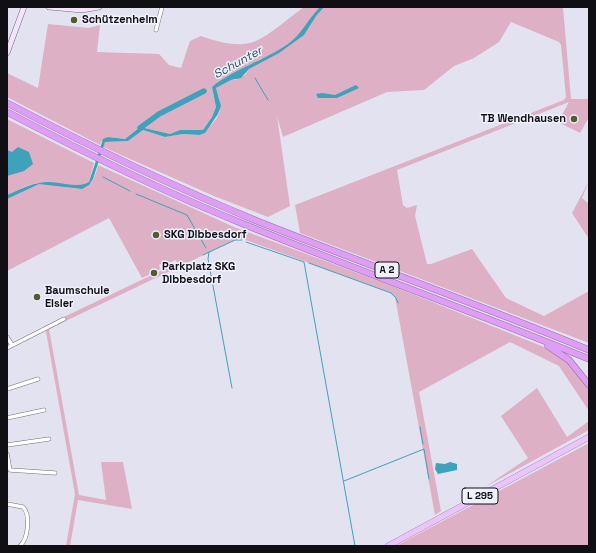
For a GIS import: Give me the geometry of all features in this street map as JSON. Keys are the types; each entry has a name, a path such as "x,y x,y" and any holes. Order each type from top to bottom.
{"highway":[{"name":"A 2","path":"7,103 125,163 257,221 489,309 589,350"},
{"name":"A 2","path":"7,112 57,139 128,174 245,225 532,335 589,359"},
{"path":"532,335 537,341 553,348 570,360 589,385"},
{"path":"570,343 589,346"}],"main road":[{"name":"L 295","path":"388,546 589,437"}],"street":[{"path":"7,53 24,7"},
{"path":"49,7 82,10 99,7"},
{"path":"156,30 162,7"},
{"path":"7,348 64,319"},
{"path":"7,337 12,345"},
{"path":"7,389 38,379"},
{"path":"7,418 44,410"},
{"path":"7,445 49,439"},
{"path":"7,454 10,470 56,473"},
{"path":"7,504 19,506 25,510 27,516 23,544 20,546"}],"shaded area":[{"path":"304,7 563,7 571,99 589,99 589,117 580,133 558,122 569,102 397,170 403,205 407,208 417,205 415,216 427,264 431,264 472,249 506,298 544,316 589,291 589,343 300,233 295,205 564,100 566,97 561,45 559,42 511,22 499,42 474,58 454,66 424,90 387,92 283,137 277,116 290,206 268,217 214,196 103,147 105,142 128,141 143,130 165,137 183,134 199,135 211,126 219,113 220,102 216,88 245,75 249,69 263,61 262,58 212,87 216,107 212,117 203,130 180,130 170,134 140,127 125,139 108,137 101,142 100,145 7,97 7,73 38,88 48,24 89,28 100,25 97,52 159,54 169,65 181,68 190,41 201,36 228,43 250,43 268,34"},
{"path":"7,119 94,163 89,182 76,185 47,183 33,184 7,195"},
{"path":"98,165 234,227 390,285 554,351 574,368 589,391 589,411 559,366 510,342 419,392 441,511 435,515 395,297 389,292 243,239 235,240 49,329 79,495 106,500 101,462 123,462 132,509 78,500 70,546 66,546 75,494 45,326 177,263 176,260 168,263 166,261 159,265 160,269 142,278 109,218 7,271 7,199 26,188 38,184 83,188 89,184 94,177"},
{"path":"589,181 582,198 589,204 589,239 572,213"},
{"path":"537,388 567,437 589,421 589,430 485,487 528,458 501,416"},
{"path":"589,443 589,546 396,546"}],"water":[{"path":"320,7 324,7 316,16 304,35 279,53 249,69 241,78 231,80 216,88 221,106 218,114 205,133 199,135 183,134 165,137 143,130 128,141 105,142 93,179 89,185 82,189 39,184 7,199 7,195 38,183 54,182 79,185 89,182 103,139 108,137 125,139 140,127 170,134 180,130 203,130 212,117 216,107 212,87 220,81 288,44 297,36"},
{"path":"356,85 359,88 337,98 318,98 316,94 322,93 335,95"},
{"path":"18,147 29,152 33,164 24,171 7,176 7,150 12,152"},
{"path":"450,462 457,464 457,470 438,474 435,469 436,463 445,464"}],"waterway":[{"path":"255,78 268,100"},
{"path":"140,128 159,114 204,91"},
{"path":"103,177 130,191"},
{"path":"136,194 187,215 206,248"},
{"path":"203,255 235,240 242,240"},
{"path":"246,242 304,262 355,546"},
{"path":"209,252 208,259 232,388"},
{"path":"309,263 391,293 396,298 398,303"},
{"path":"420,427 423,444"},
{"path":"344,481 424,449 429,479"}],"place":[{"name":"Schützenheim","path":"74,20"},
{"name":"TB Wendhausen","path":"574,119"},
{"name":"SKG Dibbesdorf","path":"156,235"},
{"name":"Parkplatz SKG Dibbesdorf","path":"154,273"},
{"name":"Baumschule Eisler","path":"37,297"}],"water label":[{"name":"Schunter","path":"238,63"}]}
